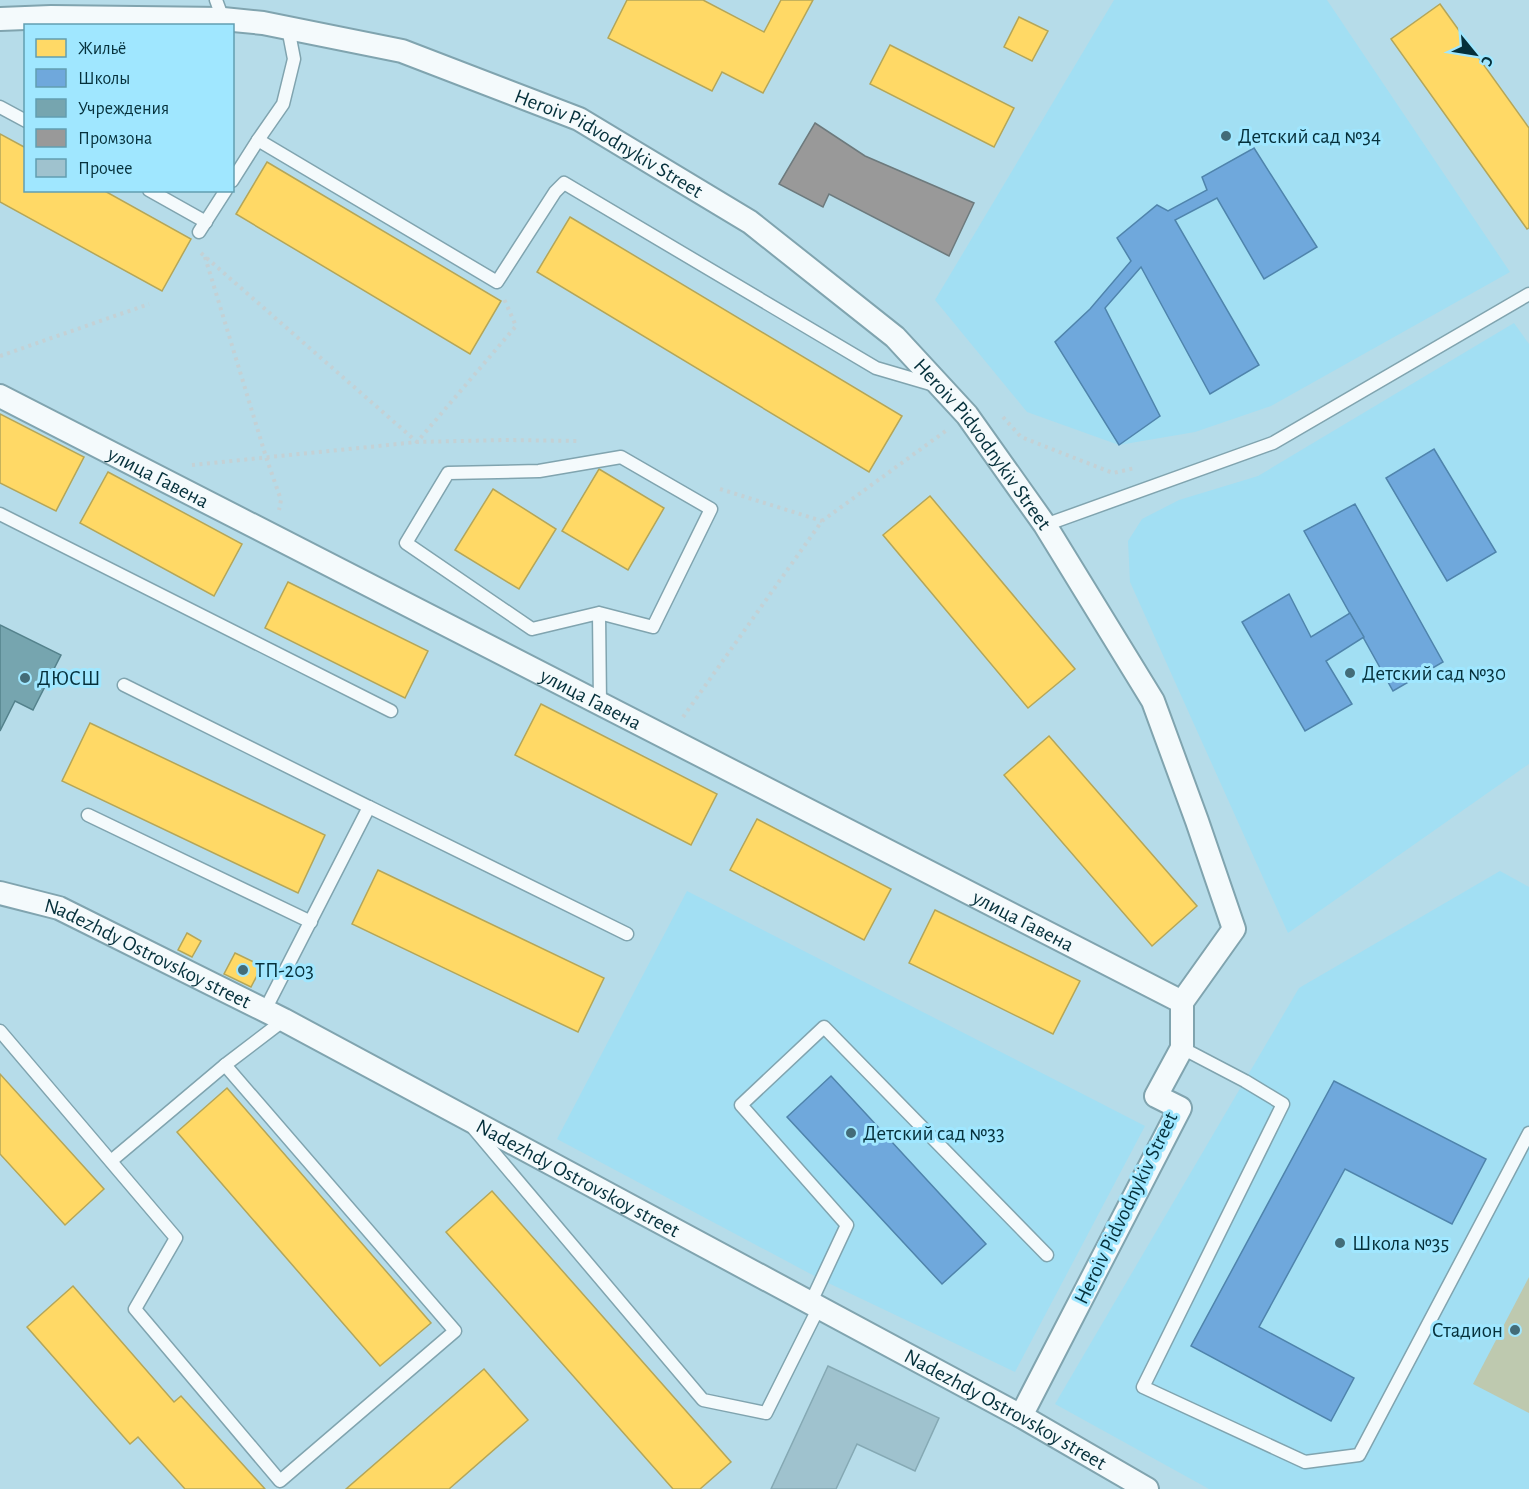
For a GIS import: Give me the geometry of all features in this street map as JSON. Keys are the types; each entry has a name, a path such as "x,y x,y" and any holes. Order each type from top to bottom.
{"street":[{"name":"Heroiv Pidvodnykiv Street","path":"0,19 219,10 263,23 402,51 579,119 750,222 895,337 967,416 1046,525 1153,701 1234,929 1182,1002 1182,1048 1156,1096 1180,1107 1021,1416"},
{"name":"улица Гавена","path":"0,396 1182,1002"},
{"name":"Nadezhdy Ostrovskoy street","path":"0,893 59,908 274,1015 1021,1416 1147,1489"}],"lane":[{"path":"234,178 283,104 294,59 288,28"},
{"path":"0,107 24,120"},
{"path":"258,141 497,282 555,192 564,183 876,368 941,387"},
{"path":"152,192 202,227 225,192"},
{"path":"1046,525 1273,443 1529,294"},
{"path":"621,458 711,510 653,627 599,613 532,629 406,543 448,473 539,471 621,458"},
{"path":"0,514 391,711"},
{"path":"599,613 600,704"},
{"path":"124,685 627,934"},
{"path":"111,1161 225,1065 274,1015 311,922 369,807"},
{"path":"88,815 311,922"},
{"path":"464,1116 703,1400 766,1413 815,1305 847,1225 741,1105 824,1027 1047,1255"},
{"path":"0,1031 176,1238 135,1309 280,1481 455,1331 225,1065"},
{"path":"1182,1048 1245,1081 1282,1104 1143,1387 1305,1462 1359,1455 1529,1133"}],"path":[{"path":"198,251 417,442 516,326 497,282"},
{"path":"205,256 281,500 274,537"},
{"path":"0,356 149,304"},
{"path":"997,410 1021,437 1113,473 1144,466"},
{"path":"669,739 822,521 967,416"}],"shaded area":[{"name":"Детский сад №34","path":"1114,0 1327,0 1510,272 1271,406 1195,432 1119,445 1027,412 935,300"},
{"name":"Детский сад №30","path":"1514,323 1529,344 1529,764 1288,933 1130,582 1128,541 1142,519 1179,500 1258,476"},
{"name":"Школа №35","path":"1500,871 1529,887 1529,1489 1209,1489 1055,1404 1299,988"},
{"name":"Детский сад №33","path":"687,891 1145,1126 1015,1372 822,1280 557,1139"}],"green space":[{"name":"Стадион","path":"1529,1277 1529,1413 1473,1384"}],"building: Жильё":[{"path":"627,0 703,0 764,32 781,0 813,0 763,93 722,72 712,91 608,38"},
{"path":"1440,4 1529,128 1529,228 1527,229 1391,39"},
{"path":"1019,17 1048,31 1032,61 1004,47"},
{"path":"890,45 1014,108 994,147 870,84"},
{"path":"0,134 24,147 24,192 107,192 191,239 162,291 0,202"},
{"path":"267,162 501,301 470,354 236,214"},
{"path":"570,217 902,416 869,472 537,272"},
{"path":"0,414 84,457 56,511 0,483"},
{"path":"599,469 664,508 628,570 562,531"},
{"path":"108,472 242,544 214,596 80,523"},
{"path":"493,489 556,529 519,589 455,550"},
{"path":"930,496 1075,669 1028,708 883,535"},
{"path":"288,582 428,651 405,698 265,628"},
{"path":"541,704 717,794 691,845 515,755"},
{"path":"90,723 325,835 298,893 62,781"},
{"path":"1049,736 1197,906 1152,946 1004,775"},
{"path":"757,819 891,889 864,940 730,870"},
{"path":"378,870 604,978 578,1032 352,924"},
{"path":"935,910 1080,981 1053,1034 909,963"},
{"path":"187,933 201,941 192,957 178,950"},
{"name":"ТП-203","path":"235,953 262,966 251,987 224,974"},
{"path":"0,1074 104,1189 65,1225 0,1154"},
{"path":"227,1088 431,1323 380,1366 177,1132"},
{"path":"492,1191 731,1462 700,1489 673,1489 446,1232"},
{"path":"73,1286 174,1402 181,1396 265,1489 185,1489 138,1437 130,1444 27,1327"},
{"path":"484,1369 528,1420 449,1489 346,1489"}],"building: Школы":[{"path":"1254,148 1317,247 1264,279 1217,198 1175,220 1259,365 1210,394 1141,267 1105,308 1160,416 1119,445 1055,342 1090,309 1131,261 1117,238 1157,205 1168,211 1207,190 1202,177"},
{"path":"1434,449 1496,552 1447,581 1386,478"},
{"path":"1355,504 1443,662 1393,691 1304,531"},
{"path":"1289,594 1311,637 1350,613 1364,637 1326,661 1352,704 1305,731 1242,622"},
{"path":"831,1076 986,1244 942,1284 787,1117"},
{"path":"1334,1081 1486,1159 1452,1224 1345,1169 1259,1327 1354,1378 1331,1421 1191,1346"}],"building: Учреждения":[{"name":"ДЮСШ","path":"0,625 61,655 33,710 15,701 0,731"}],"building: Промзона":[{"path":"815,123 865,156 974,203 949,256 829,194 823,207 779,184"}],"building: Прочее":[{"path":"828,1366 939,1418 915,1471 857,1444 836,1489 771,1489"}],"place":[{"name":"Детский сад №34","path":"1226,136"},
{"name":"Детский сад №30","path":"1350,673"},
{"name":"ДЮСШ","path":"25,678"},
{"name":"ТП-203","path":"243,970"},
{"name":"Детский сад №33","path":"851,1133"},
{"name":"Школа №35","path":"1340,1243"},
{"name":"Стадион","path":"1515,1330"}]}
